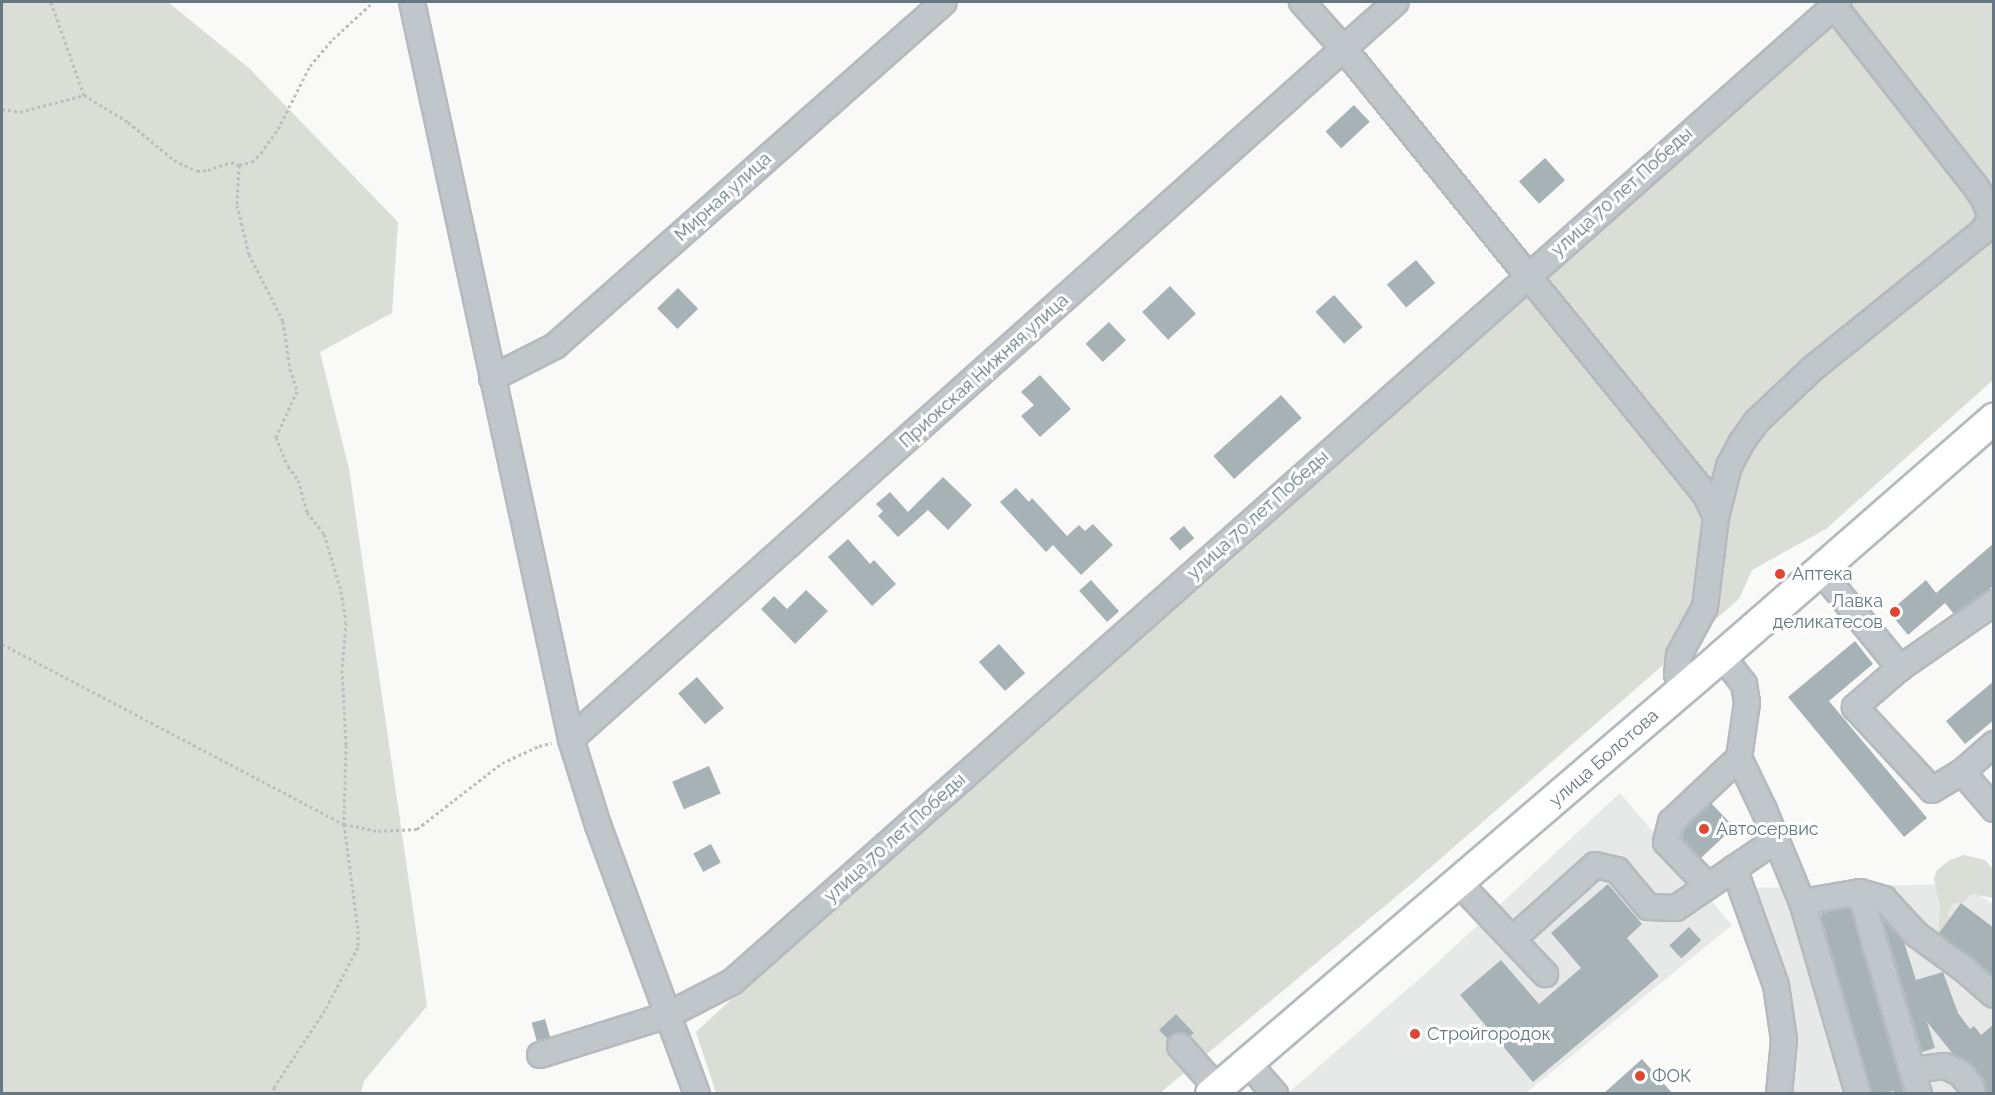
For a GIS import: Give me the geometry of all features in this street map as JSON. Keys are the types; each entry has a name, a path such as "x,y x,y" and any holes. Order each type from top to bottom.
{"main road":[{"name":"улица Болотова","path":"1214,1091 1683,690 1994,419"}],"street":[{"path":"412,2 571,739 598,825 697,1094"},
{"name":"Мирная улица","path":"492,378 555,346 944,2"},
{"path":"1302,2 1344,49 1705,494 1716,517"},
{"name":"Приокская Нижняя улица","path":"571,739 1396,2"},
{"path":"1683,690 1677,674 1679,655 1705,607 1716,517 1729,466 1741,443 1756,422 1812,369 1983,231 1991,218 1985,201 1976,187 1837,4"},
{"name":"улица 70 лет Победы","path":"540,1055 668,1015 732,982 1528,275 1837,4"},
{"path":"1821,570 1900,669"},
{"path":"1994,603 1900,669 1855,707 1932,790 1962,772 1994,744"},
{"path":"1722,656 1744,684 1747,704 1739,758 1802,902 1858,1094"},
{"path":"1708,886 1666,842 1671,822 1739,758"},
{"path":"1962,772 1994,809"},
{"path":"1514,938 1595,865 1617,870 1648,907 1676,908 1776,840"},
{"path":"1734,868 1776,985 1784,1040 1779,1094"},
{"path":"1458,882 1514,938 1545,974"},
{"path":"1802,902 1860,892 1884,899 1916,934 1965,970 1994,995"},
{"path":"1860,892 1914,1087 1946,1066 1960,1073 1971,1086 1973,1094"},
{"path":"1180,1046 1214,1091"},
{"path":"1247,1062 1275,1094"}],"path":[{"path":"51,2 84,95 128,122 174,160 197,171 208,170 231,162 238,165 258,158 278,129 310,66 333,39 373,2"},
{"path":"2,109 20,112 84,95"},
{"path":"238,165 237,204 249,254 283,321 290,369 297,391 276,436 288,466 298,480 308,512 324,534 341,591 346,622 342,670 346,745 344,824 358,947 325,1010 274,1087 273,1094"},
{"path":"2,644 344,824 378,831 417,829 502,763 539,746 571,739"}],"shaded area":[{"path":"2,2 168,2 250,69 398,222 392,313 320,352 349,469 427,1006 364,1081 361,1093 2,1093"},
{"path":"1855,2 1993,2 1993,380 1826,529 1752,570 1739,599 1416,880 1160,1093 716,1093 696,1032 874,868 1236,556 1595,231"},
{"path":"1620,793 1732,925 1526,1093 1287,1094 1425,974"},
{"path":"1964,855 1985,860 1993,869 1993,898 1972,894 1961,903 1954,903 1947,913 1975,956 1961,953 1938,934 1940,909 1934,878 1937,870 1950,860"},
{"path":"1962,884 1993,904 1993,1093 1785,1093 1748,888"}],"building":[{"path":"1354,105 1370,122 1341,148 1325,132"},
{"path":"1545,158 1565,180 1539,204 1519,181"},
{"path":"1416,260 1435,283 1406,307 1387,284"},
{"path":"1170,286 1196,314 1168,340 1142,312"},
{"path":"678,288 698,309 677,329 657,308"},
{"path":"1334,295 1363,327 1344,344 1315,312"},
{"path":"1109,322 1126,340 1103,362 1086,344"},
{"path":"1040,375 1071,409 1040,437 1021,416 1034,405 1021,392"},
{"path":"1281,395 1302,418 1234,479 1213,456"},
{"path":"943,477 972,505 948,530 928,510 898,537 878,516 883,511 876,504 890,492 908,512"},
{"path":"1016,488 1029,502 1032,498 1067,536 1079,525 1085,531 1093,524 1113,545 1081,575 1053,545 1046,552 1000,502"},
{"path":"1184,526 1194,538 1180,550 1169,538"},
{"path":"848,539 870,564 874,560 896,584 872,606 828,557"},
{"path":"1994,543 1994,586 1954,614 1945,603 1908,635 1889,612 1926,580 1936,593"},
{"path":"1091,580 1119,611 1107,622 1079,591"},
{"path":"806,590 828,611 795,644 761,609 774,596 787,609"},
{"path":"1855,641 1873,664 1829,701 1927,818 1904,837 1788,697"},
{"path":"999,644 1025,673 1005,691 979,662"},
{"path":"697,677 724,708 705,724 678,693"},
{"path":"1994,681 1994,720 1965,744 1946,721"},
{"path":"709,766 721,794 684,809 672,782"},
{"name":"Автосервис","path":"1711,803 1734,827 1701,858 1682,838 1684,830"},
{"path":"711,844 721,863 703,872 693,853"},
{"path":"1608,884 1642,924 1627,938 1659,976 1533,1082 1460,995 1501,960 1539,1004 1581,968 1551,933"},
{"path":"1961,903 1994,928 1994,976 1939,933"},
{"path":"1850,908 1904,1094 1894,1094 1894,1091 1873,1094 1821,916 1822,913"},
{"path":"1883,920 1904,942 1916,980 1943,972 1958,1013 1970,1029 1974,1026 1981,1035 1994,1024 1994,1094 1987,1094 1982,1077 1971,1063 1953,1054 1927,1022 1935,1048 1922,1052"},
{"path":"1689,927 1701,940 1682,959 1669,945"},
{"path":"1176,1014 1194,1033 1190,1036 1178,1032 1168,1039 1159,1030"},
{"path":"545,1019 550,1037 537,1041 532,1023"},
{"name":"ФОК","path":"1642,1059 1673,1094 1603,1094"}],"place":[{"name":"Аптека","path":"1780,574"},
{"name":"Лавка деликатесов","path":"1895,612"},
{"name":"Автосервис","path":"1704,829"},
{"name":"Стройгородок","path":"1415,1034"},
{"name":"ФОК","path":"1640,1076"}]}
